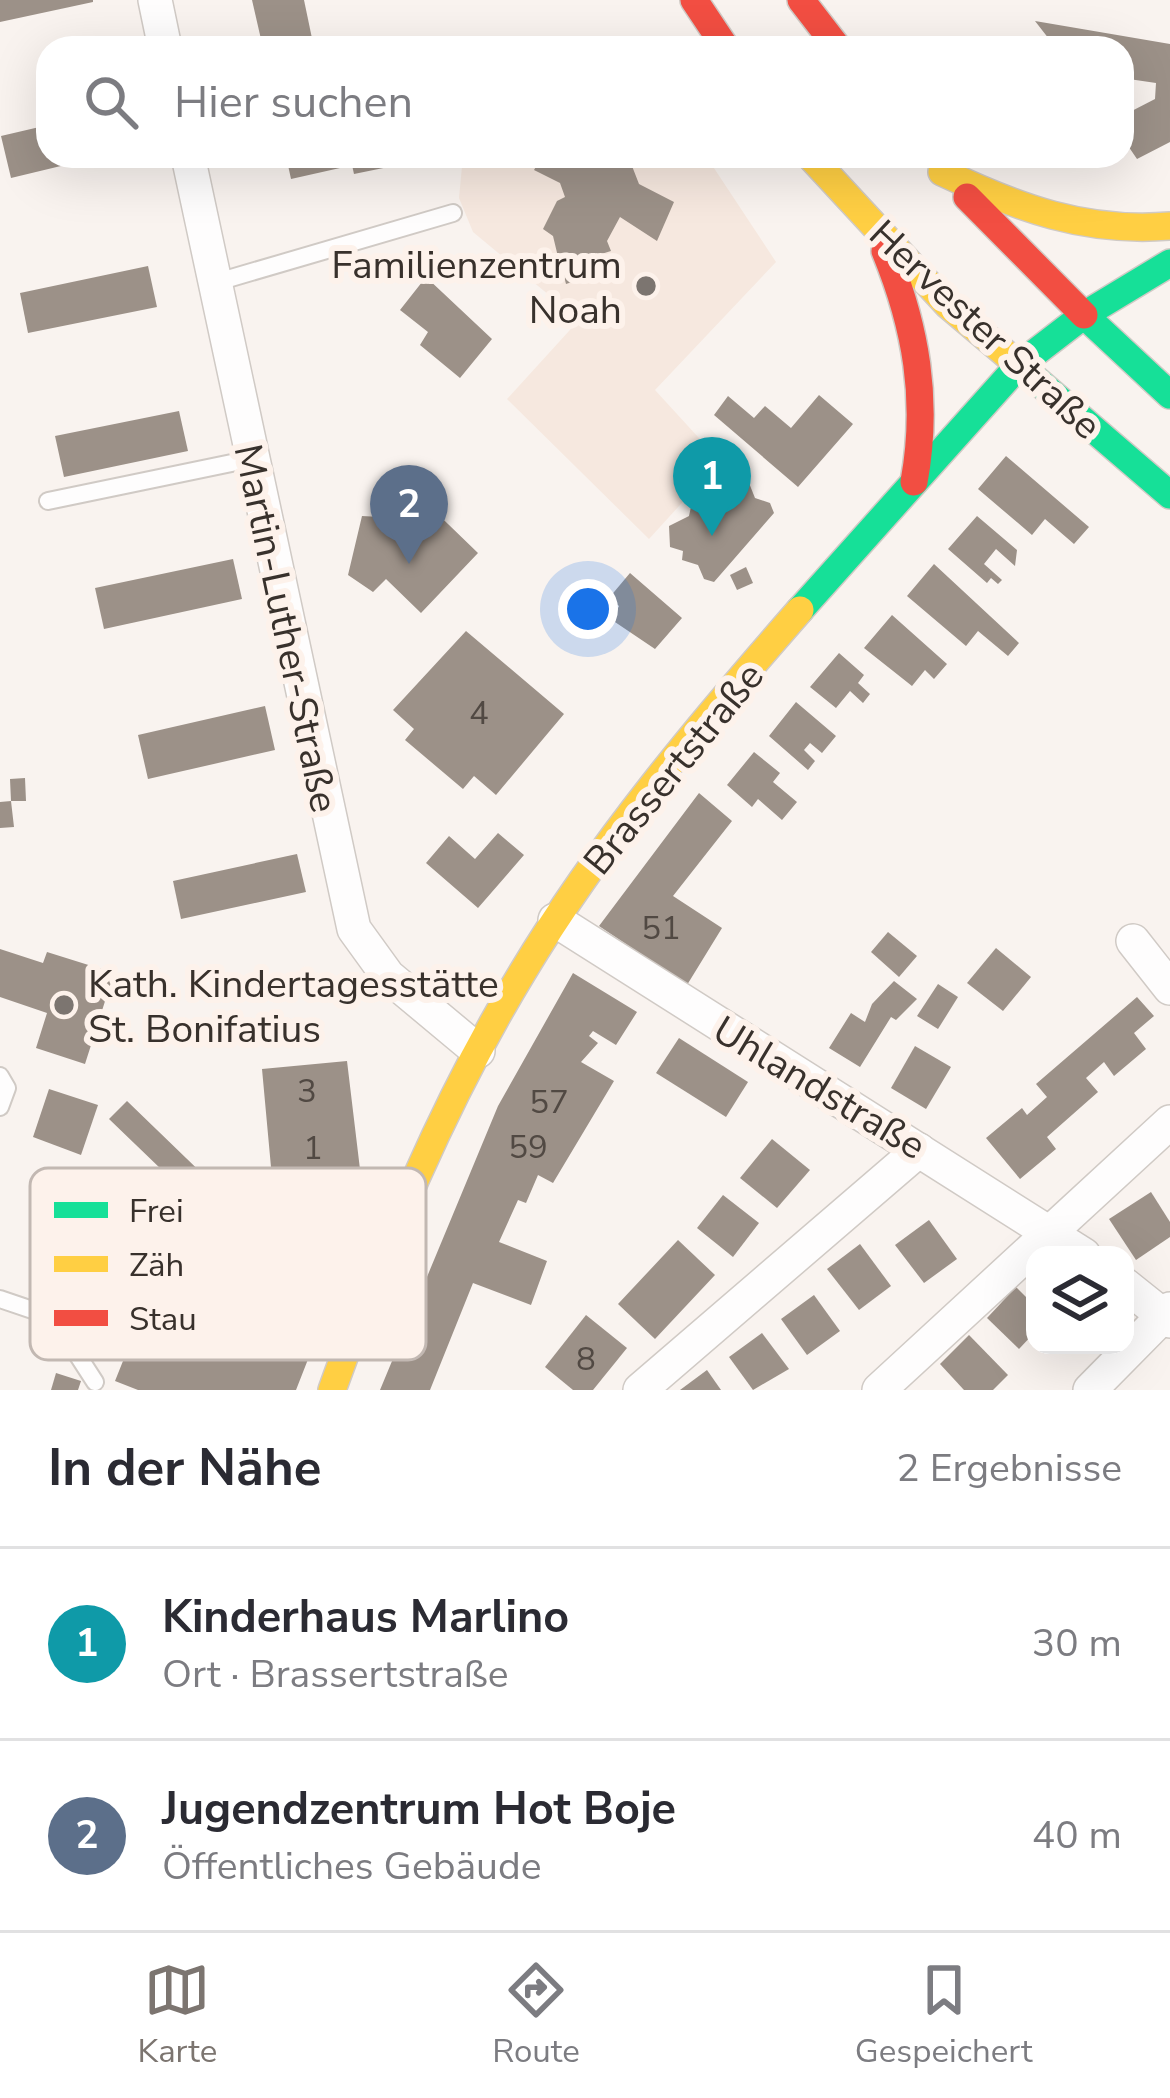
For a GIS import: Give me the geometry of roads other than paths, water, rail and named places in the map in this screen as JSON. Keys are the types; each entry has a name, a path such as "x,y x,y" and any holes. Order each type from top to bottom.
{"main road":[{"path":"694,0 718,36"},
{"path":"801,0 829,36"},
{"name":"Hervester Straße","path":"820,168 878,234 1019,365 1170,494"},
{"name":"Hervester Straße","path":"939,168 1170,395"},
{"path":"943,168 1062,224 1102,231 1170,226"},
{"path":"878,234 921,369 922,445 914,482"},
{"name":"Brassertstraße","path":"419,1168 478,1051 555,920 653,783 1019,365 1084,315 1170,263"},
{"name":"Brassertstraße","path":"332,1390 343,1360"}],"street":[{"path":"155,0 162,36"},
{"name":"Martin-Luther-Straße","path":"190,168 354,929 388,976 478,1051"},
{"name":"Uhlandstraße","path":"555,920 1072,1246"},
{"path":"1132,941 1170,988"},
{"path":"879,1390 1170,1122"},
{"path":"640,1390 919,1150"},
{"path":"1090,1390 1168,1315 1134,1291"}],"lane":[{"path":"214,283 453,213"},
{"path":"48,501 251,459"},
{"path":"0,1076 7,1088 0,1108"},
{"path":"0,1299 30,1309"},
{"path":"80,1360 94,1382"}],"place":[{"name":"Familienzentrum Noah","path":"646,286"},
{"name":"Kinderhaus Marlino","path":"712,536"},
{"name":"Jugendzentrum Hot Boje","path":"409,564"},
{"name":"Kath. Kindertagesstätte St. Bonifatius","path":"64,1005"}]}
